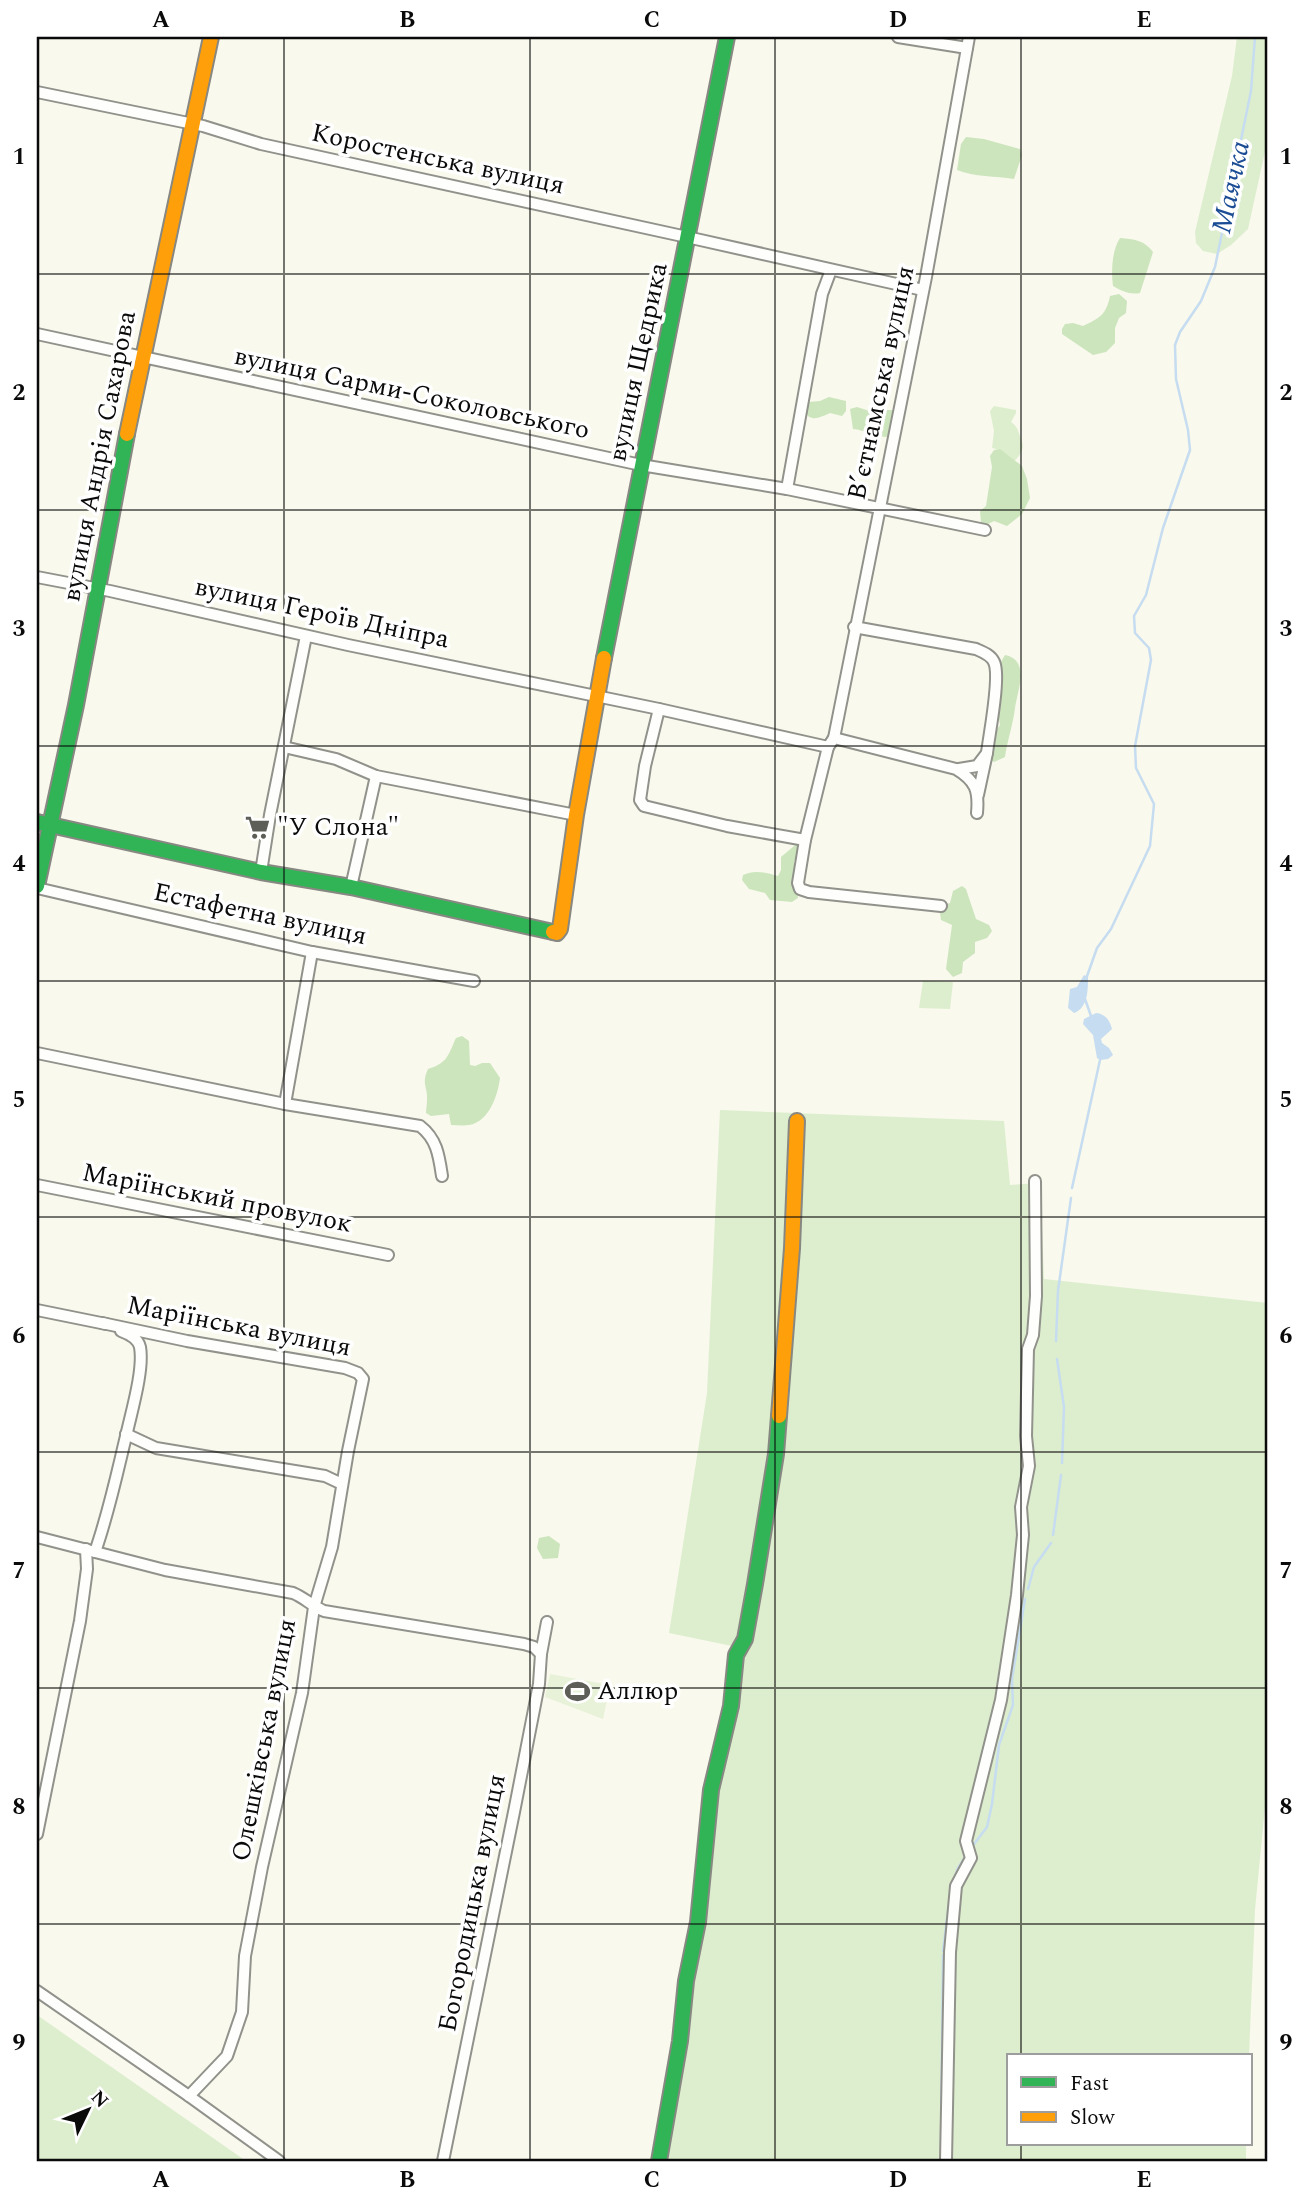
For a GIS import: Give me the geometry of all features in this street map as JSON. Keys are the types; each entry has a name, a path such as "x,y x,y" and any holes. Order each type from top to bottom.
{"street":[{"name":"вулиця Андрія Сахарова","path":"37,887 44,824 98,589 142,358 211,37"},
{"name":"вулиця Щедрика","path":"597,696 727,37"},
{"path":"898,37 968,42"},
{"name":"Вʼєтнамська вулиця","path":"941,906 809,892 800,889 798,883 805,840 831,743 923,290 954,131 968,42"},
{"name":"Коростенська вулиця","path":"37,92 923,290"},
{"path":"787,489 821,294 831,270"},
{"name":"вулиця Сарми-Соколовського","path":"37,334 641,465 787,489 985,530"},
{"name":"вулиця Героїв Дніпра","path":"37,577 306,636 956,769"},
{"path":"854,627 976,649 994,661 996,681 976,813"},
{"path":"261,872 306,636"},
{"path":"44,824 261,872 351,887 557,933 560,929 597,696"},
{"path":"659,709 645,766 641,803 644,806 727,826 805,840"},
{"path":"284,747 336,759 376,776 576,815"},
{"path":"956,769 966,770 977,766 987,753"},
{"path":"956,769 968,776 978,795"},
{"path":"351,887 376,776"},
{"name":"Естафетна вулиця","path":"37,887 312,952 474,981"},
{"path":"285,1104 312,952"},
{"path":"37,1053 285,1104 420,1126 428,1132 437,1146 442,1176"},
{"path":"659,2161 680,2041 686,1981 698,1922 711,1790 731,1706 736,1655 745,1639 776,1454 791,1260 797,1121"},
{"path":"946,2161 950,1952 956,1886 971,1858 967,1841 1001,1700 1023,1535 1021,1507 1029,1466 1026,1436 1028,1349 1033,1335 1036,1296 1035,1181"},
{"name":"Маріїнський провулок","path":"37,1185 388,1255"},
{"path":"37,1310 102,1322 136,1339 140,1345 138,1380 119,1472 91,1550 80,1621 37,1834"},
{"name":"Маріїнська вулиця","path":"102,1322 187,1341 345,1368 358,1373 363,1379"},
{"name":"Олешківська вулиця","path":"189,2096 227,2056 242,2012 245,1956 261,1867 302,1693 314,1607 332,1547 363,1379"},
{"path":"127,1434 156,1448 325,1476 342,1484"},
{"path":"37,1537 165,1570 293,1593 324,1611 524,1644 534,1647 541,1654"},
{"name":"Богородицька вулиця","path":"443,2161 514,1812 547,1622"},
{"path":"37,1991 279,2161"}],"green space":[{"path":"1237,37 1268,37 1268,138 1248,229 1217,254 1203,251 1196,243 1195,232 1232,76"},
{"path":"966,137 1020,149 1022,155 1014,179 957,170 961,144"},
{"path":"1120,238 1138,241 1153,252 1140,293 1126,292 1113,286 1113,261"},
{"path":"1119,294 1127,301 1126,313 1119,318 1115,328 1115,343 1106,352 1093,355 1062,334 1065,324 1083,326 1098,318 1104,312 1110,296"},
{"path":"829,397 846,401 846,411 842,416 830,413 812,418 806,414 804,410 809,402"},
{"path":"994,406 1016,410 1011,422 1017,428 1023,447 1014,462 1000,450 992,448 994,431 990,411"},
{"path":"857,407 882,415 887,410 893,410 893,432 890,437 853,429 850,409"},
{"path":"1000,449 1022,466 1030,498 1022,514 1007,526 994,521 986,525 981,522 980,511 986,506 992,467 990,456 994,450"},
{"path":"1005,655 1018,663 1020,677 1005,757 994,762 990,759 995,732 1000,725 997,705 1000,701 998,677"},
{"path":"800,841 800,854 794,861 798,898 792,902 770,900 765,893 749,889 742,880 743,875 756,872 778,876 781,857"},
{"path":"962,886 966,889 976,919 989,925 992,931 987,938 975,942 975,953 963,962 962,973 953,977 946,969 952,925 941,920 940,913 944,905 950,903 953,891"},
{"path":"923,981 953,982 950,1009 919,1008"},
{"path":"462,1036 469,1041 470,1065 490,1063 500,1078 495,1100 482,1119 469,1125 451,1125 449,1114 431,1116 426,1113 425,1078 428,1069 444,1061 456,1038"},
{"path":"720,1110 1004,1121 1010,1185 1040,1183 1044,1279 1268,1303 1268,1776 1255,1910 1249,2054 1007,2054 1007,2146 1246,2146 1246,2161 654,2161 724,1741 732,1646 669,1633 707,1393"},
{"path":"549,1536 560,1544 558,1558 543,1559 537,1548 539,1538"},
{"name":"Аллюр","path":"550,1674 610,1685 603,1719 545,1697"},
{"path":"37,2015 246,2161 37,2161"}],"water":[{"path":"1084,975 1088,977 1086,998 1079,1011 1074,1013 1068,1008 1070,989 1077,987"},
{"path":"1096,1013 1107,1018 1112,1029 1101,1039 1113,1055 1108,1059 1097,1058 1093,1035 1083,1024 1084,1019"}],"waterway":[{"name":"Маячка","path":"1086,979 1097,948 1111,929 1150,846 1154,804 1136,768 1135,746 1151,660 1149,648 1135,633 1134,616 1146,595 1163,528 1190,450 1176,379 1175,345 1180,332 1201,301 1215,267 1251,91 1255,37"},
{"path":"1085,999 1091,1016"},
{"path":"1072,1188 1100,1060"},
{"path":"1056,1341 1058,1291 1071,1198"},
{"path":"1057,1359 1064,1407 1062,1463"},
{"path":"1053,1535 1061,1475"},
{"path":"1028,1589 1034,1567 1051,1543"},
{"path":"971,1848 987,1827 992,1804 999,1745 1013,1705 1012,1679 1025,1599"},
{"path":"953,1882 967,1854"},
{"path":"943,1951 950,1895"},
{"path":"941,2147 943,1955"}],"traffic: fast":[{"path":"604,658 727,37"},
{"path":"37,886 76,705 127,434"},
{"path":"37,822 261,872 351,887 553,932"},
{"path":"659,2161 680,2041 686,1981 698,1922 711,1790 731,1706 736,1655 745,1639 776,1454 779,1416"}],"traffic: slow":[{"path":"127,434 211,37"},
{"path":"553,932 557,933 560,929 576,815 604,658"},
{"path":"779,1416 792,1248 797,1121"}],"place":[{"name":"\"У Слона\"","path":"257,827"},
{"name":"Аллюр","path":"577,1691"}]}
